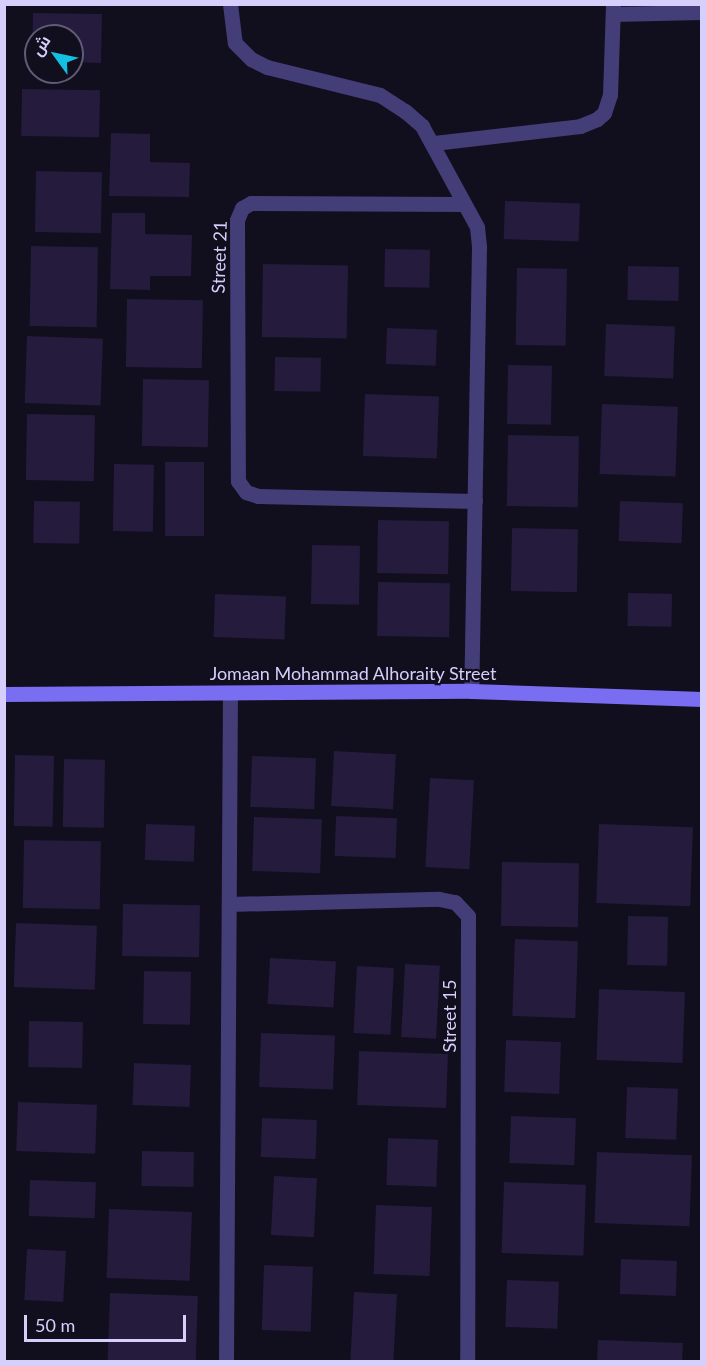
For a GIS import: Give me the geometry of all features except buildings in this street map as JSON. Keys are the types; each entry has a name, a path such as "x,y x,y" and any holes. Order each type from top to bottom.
{"street":[{"path":"230,4 235,43 251,59 267,67 380,95 405,111 422,126 434,143 477,227 479,247 471,691"},
{"path":"434,143 580,126 597,119 604,113 610,95 613,9 702,12"},
{"name":"Street 21","path":"464,204 251,203 242,208 237,220 238,481 246,492 258,496 475,501"},
{"name":"Jomaan Mohammad Alhoraity Street","path":"4,694 471,691 702,699"},
{"path":"226,1362 231,693"},
{"name":"Street 15","path":"230,904 439,899 455,902 468,916 467,1362"}]}
